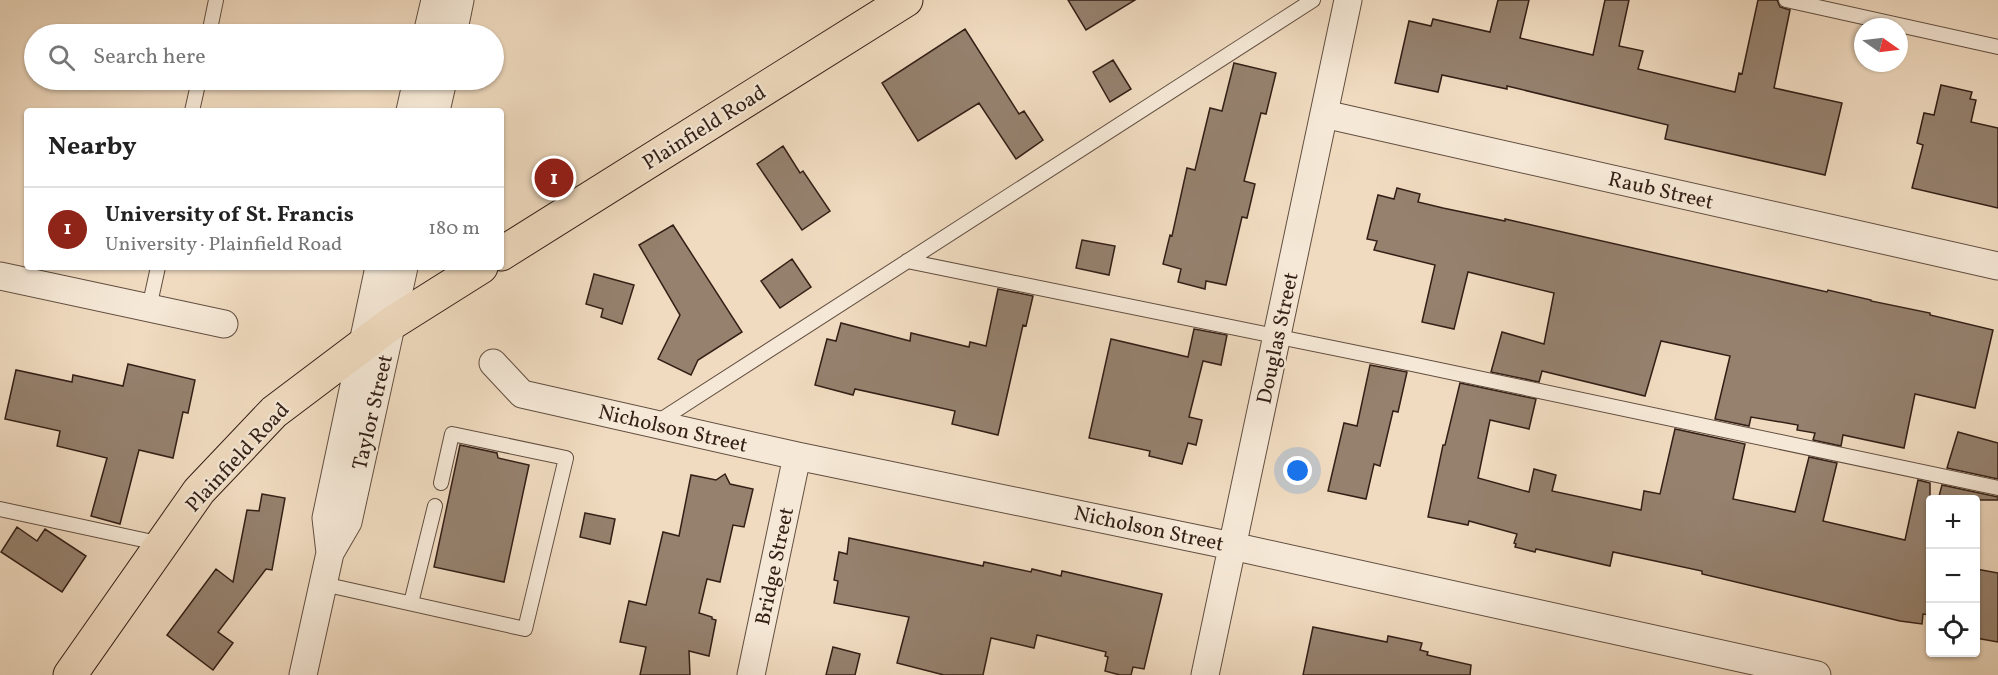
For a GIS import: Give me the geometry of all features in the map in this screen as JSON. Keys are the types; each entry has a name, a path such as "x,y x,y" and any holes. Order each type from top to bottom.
{"main road":[{"name":"Plainfield Road","path":"504,252 906,0"},
{"name":"Plainfield Road","path":"70,675 200,491 274,412 392,323 476,270"}],"street":[{"path":"429,24 435,0"},
{"path":"455,24 460,0"},
{"name":"Douglas Street","path":"1205,675 1348,0"},
{"path":"411,108 415,90"},
{"path":"437,108 441,90"},
{"name":"Raub Street","path":"1324,114 1998,266"},
{"name":"Taylor Street","path":"330,553 326,518 378,270"},
{"name":"Taylor Street","path":"303,675 330,553 348,522 403,270"},
{"path":"0,276 224,324"},
{"name":"Nicholson Street","path":"493,363 522,394 797,456 1232,546 1817,675"},
{"name":"Bridge Street","path":"751,675 797,456"}],"lane":[{"path":"211,24 216,0"},
{"path":"654,424 1313,0"},
{"path":"1786,0 1998,47"},
{"path":"193,108 197,90"},
{"path":"907,261 1277,336 1998,488"},
{"path":"149,308 157,270"},
{"path":"323,584 525,629 566,458 452,434 441,483"},
{"path":"411,603 435,506"},
{"path":"0,509 162,544"}],"building":[{"path":"1068,0 1135,0 1086,30"},
{"path":"1498,0 1529,0 1520,38 1593,55 1605,0 1629,0 1619,46 1643,51 1638,69 1735,92 1739,73 1742,74 1758,0 1777,0 1780,7 1790,10 1774,88 1842,103 1825,175 1665,139 1668,125 1507,86 1507,89 1442,75 1438,92 1395,83 1409,21 1431,26 1433,19 1490,32"},
{"path":"965,29 1019,114 1024,111 1043,140 1016,159 979,103 918,141 882,83"},
{"path":"1113,60 1131,89 1110,102 1093,72"},
{"path":"1234,63 1276,73 1266,114 1261,113 1244,181 1255,184 1247,218 1242,217 1226,285 1206,281 1205,289 1178,282 1181,269 1163,264 1170,235 1172,236 1187,168 1195,170 1210,108 1222,111"},
{"path":"1941,85 1972,92 1970,99 1976,100 1971,122 1998,128 1998,208 1912,188 1923,145 1917,143 1924,113 1934,115"},
{"path":"783,146 800,173 803,171 830,211 802,230 757,164"},
{"path":"1397,188 1420,194 1418,202 1443,208 1505,221 1505,219 1827,292 1828,290 1993,330 1975,408 1915,394 1904,448 1843,435 1841,446 1813,440 1815,433 1797,430 1798,425 1751,417 1749,426 1715,419 1730,356 1661,341 1645,396 1542,371 1539,382 1491,372 1502,332 1544,344 1554,293 1468,272 1454,329 1422,322 1435,265 1374,250 1377,241 1367,239 1378,195 1394,199"},
{"path":"673,225 742,332 698,360 691,375 658,359 680,315 639,245"},
{"path":"1082,240 1115,246 1109,275 1076,268"},
{"path":"792,259 811,287 780,308 761,281"},
{"path":"594,274 634,285 622,324 601,317 603,309 586,304"},
{"path":"998,289 1033,296 1026,326 1023,325 998,435 952,424 955,411 855,389 853,395 815,385 827,339 836,341 841,323 910,341 911,333 969,347 970,342 986,346"},
{"path":"1194,329 1227,335 1221,365 1203,361 1189,417 1202,420 1196,445 1188,443 1182,464 1149,456 1150,451 1089,438 1111,339 1188,357"},
{"path":"128,364 195,380 188,413 183,412 173,458 139,450 120,524 91,516 107,458 57,446 60,431 5,419 16,370 72,382 73,375 123,386"},
{"path":"1370,365 1407,372 1398,412 1393,411 1380,466 1374,464 1366,499 1328,491 1344,423 1357,426"},
{"path":"1460,383 1536,399 1529,429 1490,420 1478,478 1529,492 1534,469 1556,475 1552,491 1641,510 1644,491 1660,494 1675,429 1745,444 1733,499 1795,512 1809,457 1837,463 1823,521 1905,540 1918,480 1930,483 1930,495 1926,495 1926,614 1923,614 1922,624 1900,621 1702,574 1702,571 1613,552 1610,566 1536,549 1535,552 1515,547 1517,534 1469,521 1468,525 1428,517 1443,445 1445,445"},
{"path":"1958,432 1998,443 1998,479 1947,468"},
{"path":"460,445 497,453 498,458 529,465 504,582 434,567"},
{"path":"725,474 730,484 753,489 744,527 733,525 720,582 707,579 699,613 716,620 709,656 689,651 690,675 640,675 646,647 620,642 629,601 646,605 663,532 679,536 691,475 716,480"},
{"path":"1942,485 1998,497 1998,500 1980,500 1980,495 1939,495"},
{"path":"262,494 285,498 272,570 266,569 218,632 233,643 213,670 167,635 216,569 233,582 247,510 259,511"},
{"path":"585,513 615,519 610,544 580,537"},
{"path":"17,527 37,541 45,529 86,556 62,592 1,552"},
{"path":"849,538 983,566 984,562 1061,576 1062,571 1162,594 1144,669 1133,667 1131,675 1105,671 1108,657 1105,656 1106,652 1037,635 1034,648 991,638 983,675 944,675 897,663 909,617 834,603 838,581 834,580 839,552 847,554"},
{"path":"1980,570 1998,573 1998,642 1980,639"},
{"path":"1313,627 1387,642 1388,636 1422,643 1420,650 1428,652 1427,655 1471,665 1470,675 1303,675"},
{"path":"833,647 860,654 855,675 826,675"}],"place":[{"name":"University of St. Francis","path":"554,178"}]}
